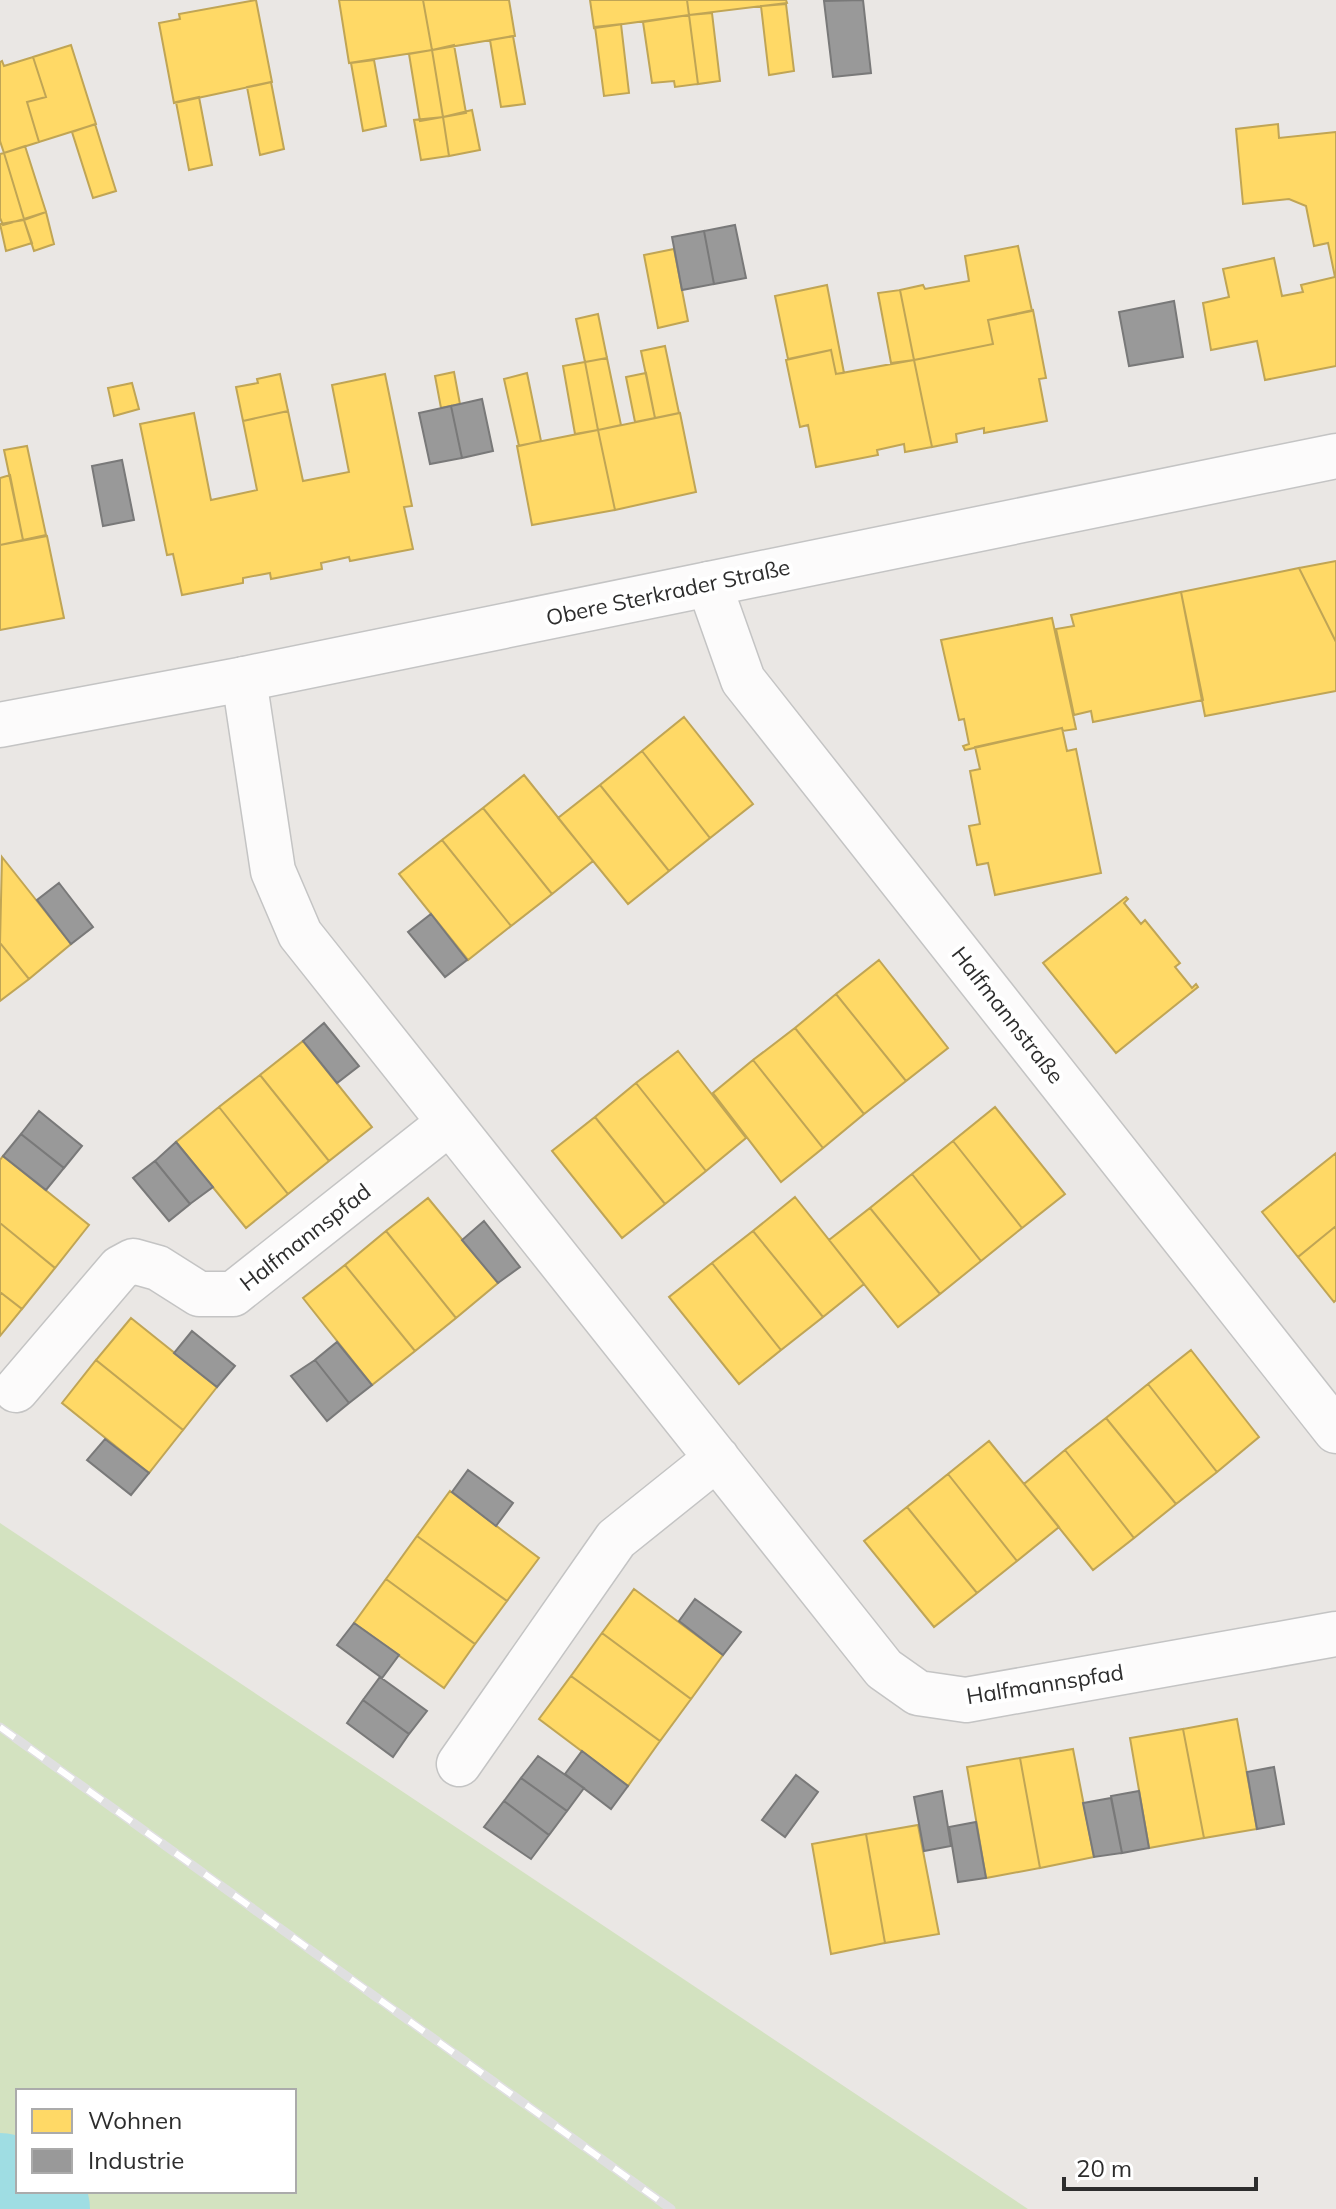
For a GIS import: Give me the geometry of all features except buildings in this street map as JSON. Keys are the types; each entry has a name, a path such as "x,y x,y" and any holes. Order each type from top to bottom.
{"street":[{"name":"Obere Sterkrader Straße","path":"0,725 244,679 1336,456"},
{"name":"Halfmannstraße","path":"709,584 743,680 1336,1431"},
{"name":"Halfmannspfad","path":"244,679 273,871 300,934 884,1669 918,1693 966,1700 1336,1634"},
{"name":"Halfmannspfad","path":"16,1390 120,1268 133,1261 158,1268 199,1294 233,1294 449,1123"},
{"path":"459,1764 616,1539 717,1458"}],"green space":[{"path":"0,1523 1028,2209 0,2209"}],"waterway":[{"path":"0,2190 33,2209"}],"railway":[{"path":"0,1727 671,2209"}]}
